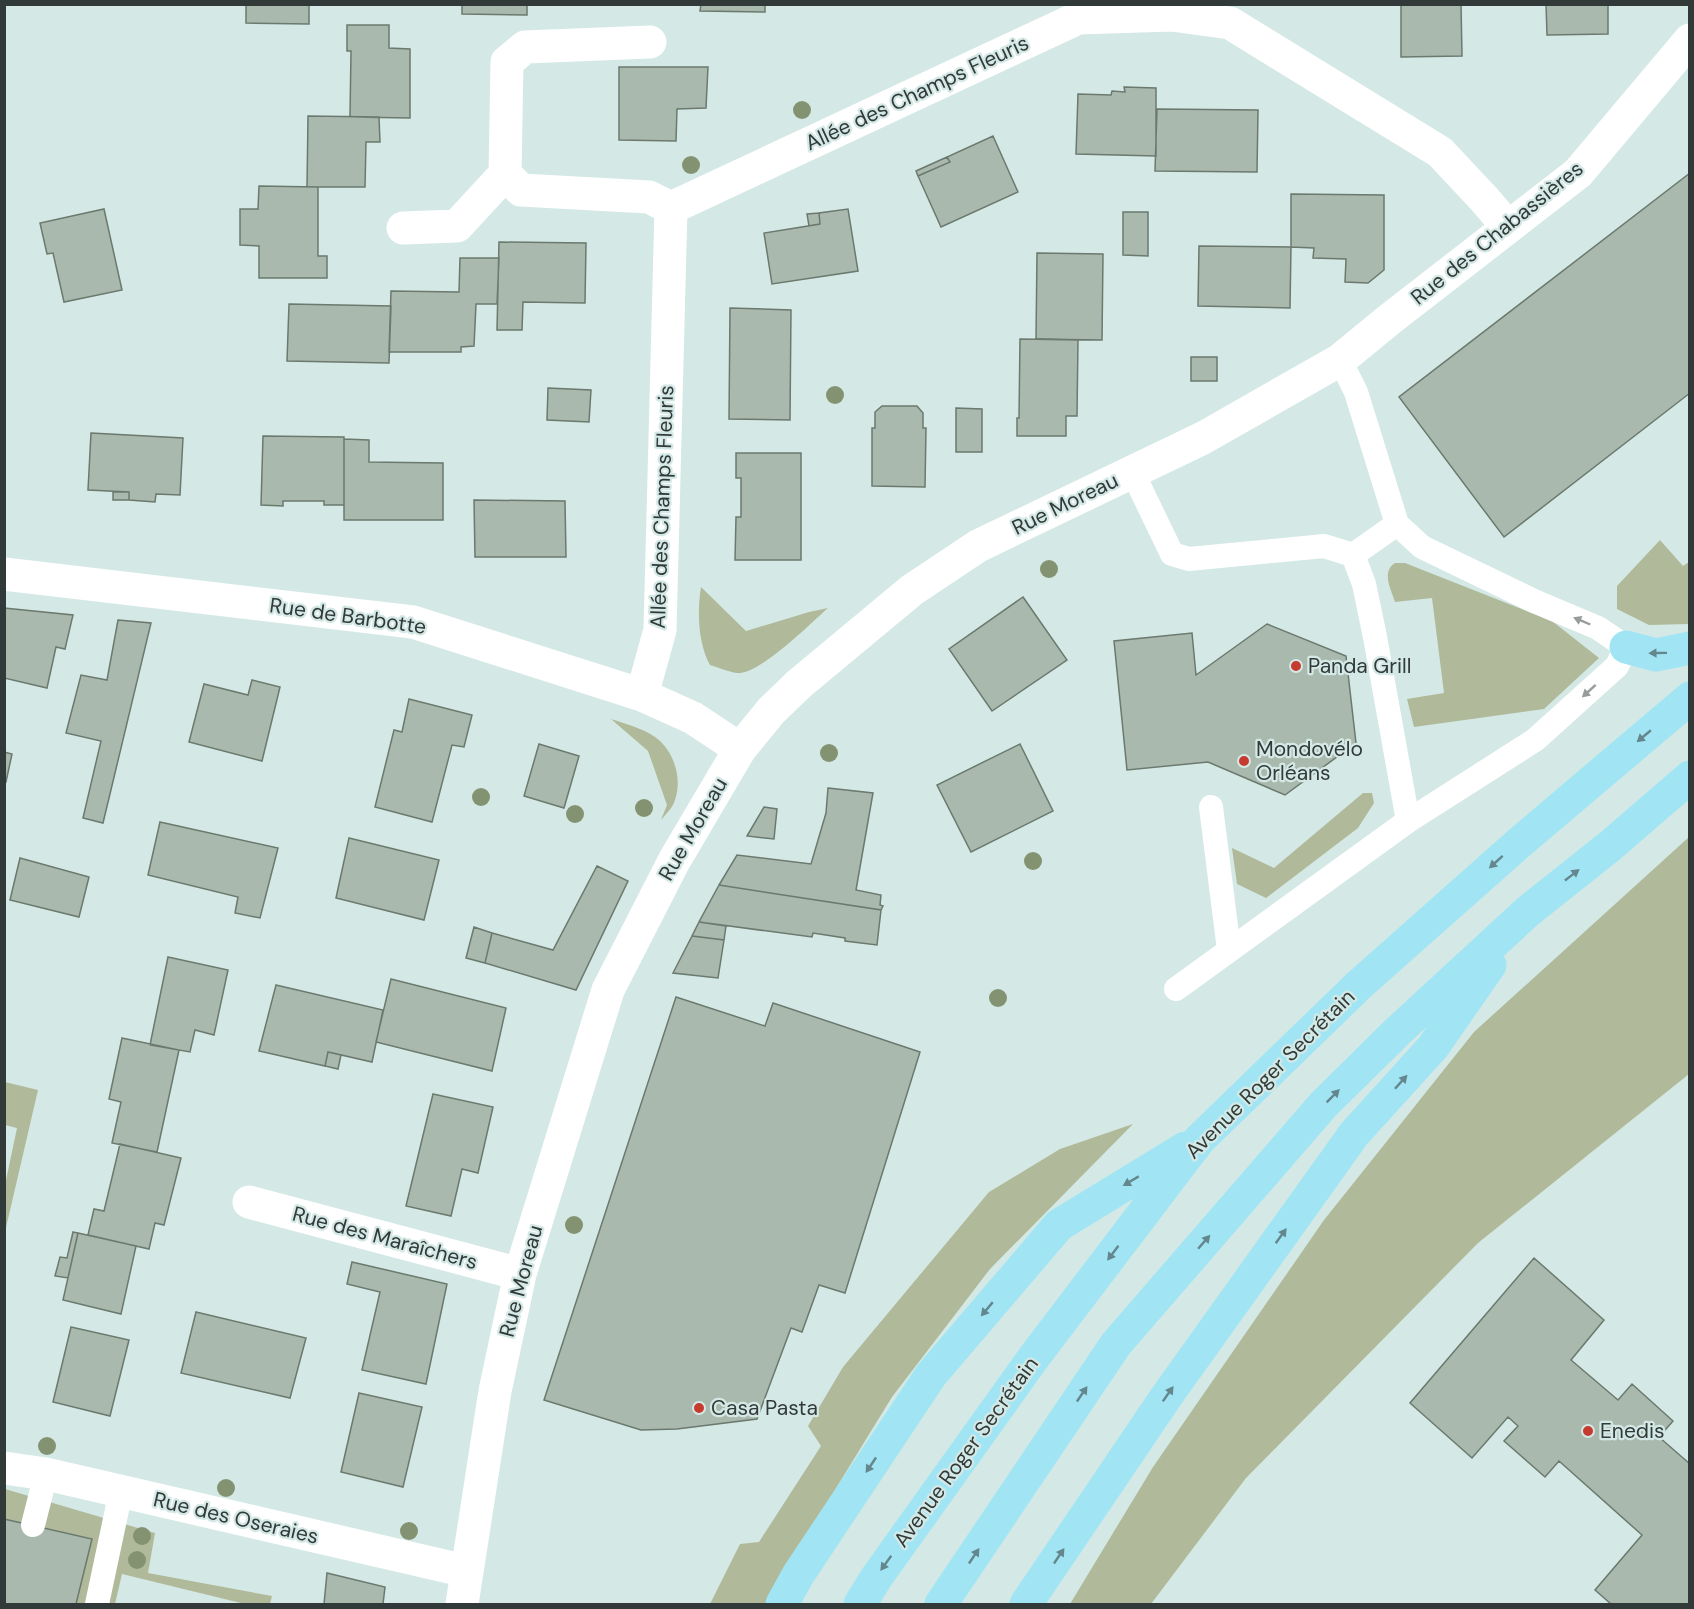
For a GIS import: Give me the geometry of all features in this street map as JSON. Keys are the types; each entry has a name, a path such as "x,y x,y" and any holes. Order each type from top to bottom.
{"main road":[{"path":"1626,647 1656,655 1689,648"},
{"name":"Avenue Roger Secrétain","path":"860,1605 876,1578 1027,1367 1199,1140 1359,985 1519,843 1689,698"},
{"path":"941,1605 1116,1344 1323,1105 1397,1032 1527,912 1610,846 1689,777"},
{"path":"1026,1605 1166,1397 1347,1144 1433,1047 1527,912"},
{"path":"782,1605 798,1575 931,1375 1059,1225 1199,1140"}],"street":[{"name":"Allée des Champs Fleuris","path":"642,695 660,630 671,208 1078,18 1172,10 1230,23 1440,152 1508,227"},
{"name":"Rue des Chabassières","path":"1340,360 1578,173 1689,40"},
{"path":"403,228 457,226 505,174 507,62 525,47 650,42"},
{"path":"505,174 521,190 649,197 671,208"},
{"name":"Rue Moreau","path":"462,1605 495,1391 520,1274 608,990 674,861 740,749 771,711 799,684 912,590 978,546 1203,438 1340,360"},
{"name":"Rue de Barbotte","path":"4,574 413,622 642,695 693,718 740,749"},
{"name":"Rue des Maraîchers","path":"249,1202 520,1274"},
{"name":"Rue des Oseraies","path":"4,1468 46,1474 466,1571"}],"lane":[{"path":"1176,989 1408,821 1535,740 1617,666 1626,647 1598,628 1534,601 1422,547 1396,524 1356,392 1340,360"},
{"path":"1132,471 1172,554 1189,559 1324,546 1353,555"},
{"path":"1353,555 1396,524"},
{"path":"1353,555 1364,584 1375,637 1408,821"},
{"path":"1211,807 1229,950"},
{"path":"33,1525 46,1474"},
{"path":"97,1605 121,1491"}],"green space":[{"path":"1660,540 1683,566 1689,562 1689,624 1649,625 1617,609 1617,586"},
{"path":"1395,563 1405,563 1552,621 1599,658 1544,709 1414,727 1407,699 1444,693 1432,598 1395,602 1388,576"},
{"path":"701,587 746,631 828,608 771,658 758,666 737,673 710,665 706,656 700,627"},
{"path":"611,719 655,737 668,750 676,768 678,787 673,805 661,820 667,805 648,751"},
{"path":"1363,793 1372,793 1374,803 1358,828 1266,898 1237,884 1232,848 1274,868"},
{"path":"1689,837 1689,1074 1478,1243 1246,1478 1151,1604 1070,1604 1153,1467 1324,1220 1474,1032"},
{"path":"5,1082 38,1090 5,1232 5,1185 17,1128 5,1125"},
{"path":"1133,1124 990,1269 892,1397 765,1604 710,1604 740,1544 759,1542 821,1446 808,1426 843,1367 989,1192 1060,1149"},
{"path":"5,1489 155,1533 148,1573 272,1596 270,1604 245,1604 122,1574 115,1604 5,1604"}],"building":[{"path":"246,4 309,4 309,24 246,23"},
{"path":"462,4 527,4 527,15 462,14"},
{"path":"701,4 765,4 765,12 700,11"},
{"path":"1401,4 1461,4 1462,56 1401,57"},
{"path":"1546,4 1608,4 1608,34 1547,35"},
{"path":"347,25 389,25 389,48 410,49 410,118 350,117 351,51 347,51"},
{"path":"619,67 708,67 706,108 677,109 676,141 619,140"},
{"path":"1124,87 1156,88 1156,156 1076,154 1078,94 1111,95 1112,91 1125,92"},
{"path":"1157,109 1258,110 1257,172 1155,171"},
{"path":"308,116 379,117 380,142 366,142 365,187 307,187"},
{"path":"993,136 1018,192 941,227 918,176 950,162 947,157"},
{"path":"947,157 950,162 918,176 916,171"},
{"path":"1690,173 1690,393 1504,537 1399,397"},
{"path":"259,186 318,187 318,256 327,256 327,278 259,278 259,246 240,245 240,209 258,209"},
{"path":"1291,194 1384,195 1384,270 1368,283 1345,282 1346,259 1313,258 1314,248 1291,247"},
{"path":"104,209 122,290 64,302 53,253 47,254 40,223"},
{"path":"848,209 858,271 772,284 764,233 820,224 819,213"},
{"path":"1123,212 1148,212 1148,256 1123,255"},
{"path":"819,213 820,224 809,226 807,214"},
{"path":"499,242 586,243 585,303 523,302 522,330 497,330"},
{"path":"1199,246 1291,247 1290,308 1198,306"},
{"path":"1037,253 1103,254 1102,340 1036,339"},
{"path":"460,258 499,258 497,304 476,304 474,346 461,347 461,352 389,352 391,291 459,292"},
{"path":"289,304 391,306 389,363 287,361"},
{"path":"730,308 791,310 790,420 729,419"},
{"path":"1020,339 1078,340 1077,416 1066,416 1066,436 1017,436"},
{"path":"1191,357 1217,357 1217,381 1191,381"},
{"path":"548,388 591,390 589,422 547,420"},
{"path":"882,406 917,406 923,413 923,428 926,428 925,487 872,486 872,428 875,428 875,412"},
{"path":"956,408 982,409 982,452 956,452"},
{"path":"91,433 183,438 180,495 156,494 155,502 129,500 129,492 88,490"},
{"path":"263,436 344,437 344,505 324,505 324,501 283,501 283,506 261,505"},
{"path":"344,439 369,440 369,462 443,463 443,520 344,520"},
{"path":"736,453 801,453 801,560 735,560 736,517 741,517 741,478 736,478"},
{"path":"113,492 129,492 129,500 113,500"},
{"path":"474,500 565,501 566,557 475,557"},
{"path":"1023,597 1067,660 992,711 949,649"},
{"path":"4,608 73,615 65,649 56,647 47,688 4,678"},
{"path":"118,620 151,623 103,823 83,818 101,741 66,733 81,675 107,680"},
{"path":"1267,624 1346,656 1356,743 1285,795 1208,762 1127,770 1114,641 1192,633 1196,675"},
{"path":"252,680 280,687 262,761 189,742 204,684 248,695"},
{"path":"409,699 472,715 464,747 452,745 432,822 375,807 394,730 402,732"},
{"path":"539,744 579,756 564,808 524,796"},
{"path":"1020,744 1053,811 971,852 937,785"},
{"path":"4,752 12,754 6,782 4,781"},
{"path":"828,788 873,793 856,890 881,895 880,905 883,906 881,910 719,885 737,855 811,864 826,813"},
{"path":"764,807 777,809 774,839 747,836"},
{"path":"160,822 278,848 260,918 235,913 238,897 148,875"},
{"path":"349,838 439,860 424,920 336,898"},
{"path":"20,858 89,877 79,917 10,900"},
{"path":"597,866 628,881 576,990 485,963 492,933 553,950"},
{"path":"719,885 881,910 877,945 845,941 845,938 813,933 812,937 699,922"},
{"path":"699,922 726,926 724,940 692,936"},
{"path":"474,927 492,933 485,963 466,958"},
{"path":"692,936 724,940 718,978 673,973"},
{"path":"168,957 228,970 214,1035 195,1030 190,1052 150,1045"},
{"path":"391,979 506,1008 492,1071 376,1042"},
{"path":"276,985 383,1010 372,1062 328,1052 325,1066 259,1051"},
{"path":"676,997 765,1026 773,1003 920,1052 845,1293 819,1285 802,1332 791,1328 757,1419 677,1429 641,1430 544,1400"},
{"path":"122,1038 179,1050 157,1152 112,1143 121,1102 109,1099"},
{"path":"328,1052 341,1055 338,1069 325,1066"},
{"path":"433,1094 493,1107 478,1173 462,1169 451,1216 406,1206"},
{"path":"120,1144 181,1158 164,1225 155,1223 149,1249 88,1235 94,1209 104,1211"},
{"path":"73,1232 78,1233 68,1278 55,1276 60,1257 67,1258"},
{"path":"78,1233 136,1246 121,1314 63,1300"},
{"name":"Enedis","path":"1534,1258 1604,1320 1571,1360 1618,1400 1632,1384 1673,1421 1659,1437 1690,1464 1690,1604 1611,1604 1595,1590 1642,1535 1559,1461 1545,1477 1504,1441 1518,1426 1508,1417 1472,1458 1410,1403"},
{"path":"352,1262 447,1284 426,1384 362,1370 380,1292 347,1284"},
{"path":"196,1312 306,1338 290,1398 181,1373"},
{"path":"71,1327 129,1340 110,1416 53,1402"},
{"path":"359,1393 422,1407 403,1487 341,1472"},
{"path":"4,1519 92,1539 76,1604 4,1604"},
{"path":"327,1573 385,1587 383,1604 324,1604"}],"place":[{"name":"Panda Grill","path":"1296,666"},
{"name":"Mondovélo Orléans","path":"1244,761"},
{"name":"Casa Pasta","path":"699,1408"},
{"name":"Enedis","path":"1588,1431"}]}
